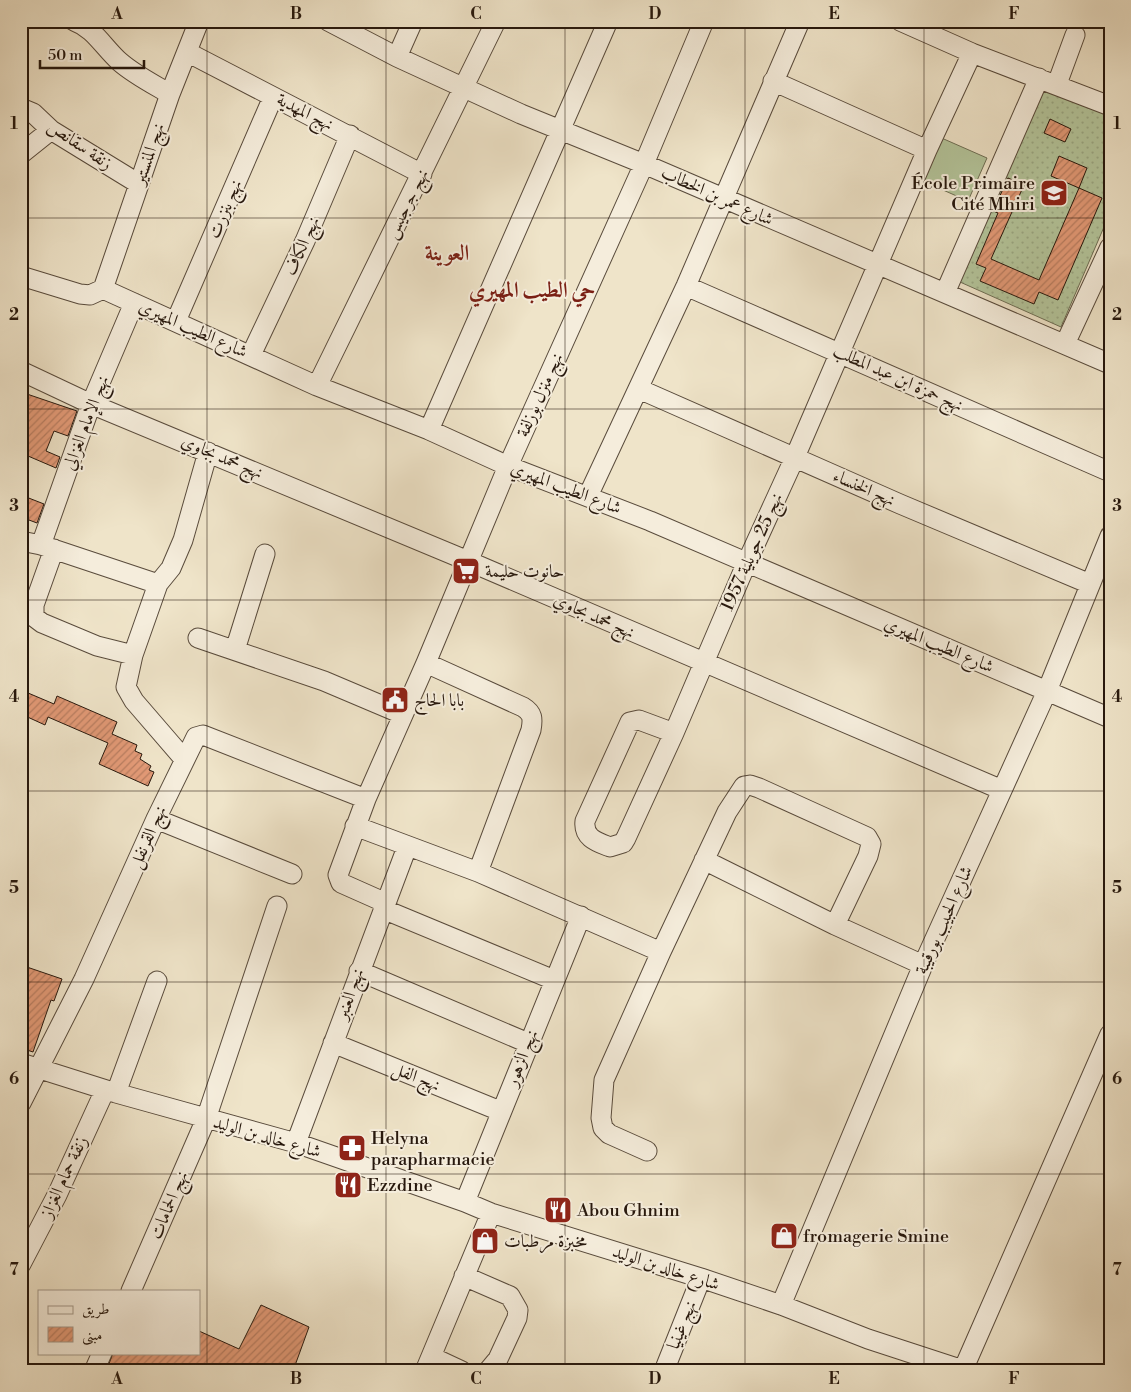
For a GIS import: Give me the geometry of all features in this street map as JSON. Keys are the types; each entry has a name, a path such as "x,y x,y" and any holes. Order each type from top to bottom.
{"street":[{"name":"نهج المنستير","path":"103,289 170,94 200,21"},
{"name":"شارع عمر بن الخطاب","path":"328,21 396,57 562,131 644,164 724,200 1110,364"},
{"path":"396,57 413,21"},
{"name":"نهج جرجيس","path":"318,386 496,21"},
{"path":"429,430 562,131 608,21"},
{"name":"نهج منزل بوزلفة","path":"384,906 338,879 338,875 366,799 426,663 508,466 644,164 704,21"},
{"path":"588,496 686,286 800,21"},
{"path":"900,21 972,54 1056,84 1110,106"},
{"path":"83,23 120,62 170,94"},
{"path":"1056,84 1075,35"},
{"name":"نهج المهدية","path":"187,52 422,174"},
{"name":"نهج 25 جويلية 1957","path":"674,733 639,720 630,722 585,821 584,827 591,839 610,847 623,842 626,838 674,733 702,663 841,353 926,150 972,54"},
{"path":"945,293 1039,78"},
{"path":"773,81 926,150"},
{"name":"نهج بنزرت","path":"176,321 273,96"},
{"name":"زنقة سقانص","path":"21,108 33,113 51,130 139,184"},
{"path":"21,154 51,130"},
{"name":"نهج الكاف","path":"251,355 305,241 350,135"},
{"path":"1065,344 1110,247"},
{"path":"21,276 90,296 103,289"},
{"name":"نهج حمزة ابن عبد المطلب","path":"686,286 1110,472"},
{"name":"شارع الطيب المهيري","path":"103,289 318,386 429,430 508,466 588,496 747,562 1110,718"},
{"name":"نهج الإمام الغزالي","path":"133,655 97,646 42,623 34,617 34,605 48,547 91,404 134,303"},
{"name":"نهج محمد بجاوي","path":"21,371 91,404 468,561 702,663 1002,790"},
{"name":"نهج الخنساء","path":"639,389 795,456 900,504 1090,584"},
{"path":"184,759 130,695 126,687 133,655 158,584 171,568 183,540 208,452"},
{"name":"شارع الحبيب بورقيبة","path":"781,1305 923,965 1048,691 1110,536"},
{"path":"21,542 48,547 158,584"},
{"path":"235,650 265,554"},
{"path":"198,638 324,681 402,714"},
{"path":"426,663 523,707 531,712 533,719 531,730 478,872"},
{"name":"نهج القرنفل","path":"21,1103 30,1065 84,979 156,819 196,736 203,735 366,799"},
{"path":"647,1151 609,1134 603,1128 601,1118 604,1080 704,860 736,795 744,786 750,785 867,837 871,844 868,856 835,925"},
{"path":"156,819 292,874"},
{"path":"356,826 478,872 661,952"},
{"name":"نهج العنبر","path":"296,1143 407,846"},
{"path":"704,860 835,925 923,965"},
{"name":"نهج الحمامات","path":"131,1290 206,1118 277,906"},
{"path":"384,906 554,980"},
{"name":"نهج الزهور","path":"465,1202 500,1111 581,916"},
{"path":"359,971 528,1043"},
{"name":"زنقة حمام الغزاز","path":"21,1264 111,1091 157,981"},
{"path":"965,1370 1110,1034"},
{"name":"نهج الفل","path":"332,1043 500,1111"},
{"name":"شارع خالد بن الوليد","path":"30,1065 111,1091 296,1143 465,1202 491,1213 701,1278 781,1305 868,1339 965,1370"},
{"path":"462,1371 428,1364 491,1213"},
{"path":"464,1276 510,1296 518,1310 518,1318 498,1359 488,1371"},
{"name":"نهج غينيا","path":"664,1371 701,1278"},
{"path":"94,1371 102,1354"}],"green space":[{"name":"École Primaire Cité Mhiri","path":"1045,85 1110,113 1110,213 1061,327 960,282"},
{"path":"937,136 987,158 968,201 918,179"}],"building":[{"path":"1050,119 1071,129 1065,142 1044,133"},
{"path":"1059,156 1087,168 1079,188 1051,176"},
{"path":"1008,178 1024,185 991,259 1039,280 1079,188 1102,198 1058,300 1039,292 1034,304 980,281 986,268 976,264 998,213 993,211"},
{"path":"21,392 77,411 68,436 54,431 46,451 60,457 56,468 21,453"},
{"path":"21,495 44,504 37,523 21,517"},
{"path":"21,690 54,704 57,696 117,722 112,734 137,745 135,751 142,754 140,759 151,766 149,770 154,772 148,786 99,764 108,743 48,717 45,725 21,714"},
{"path":"21,965 62,979 54,1001 51,1000 33,1052 21,1048"},
{"path":"261,1305 309,1327 293,1371 111,1371 107,1369 113,1354 200,1354 200,1331 239,1349"}],"place":[{"name":"École Primaire Cité Mhiri","path":"1054,193"},
{"name":"حانوت حليمة","path":"466,571"},
{"name":"بابا الحاج","path":"395,700"},
{"name":"Helyna parapharmacie","path":"352,1148"},
{"name":"Ezzdine","path":"348,1185"},
{"name":"Abou Ghnim","path":"558,1210"},
{"name":"fromagerie Smine","path":"784,1236"},
{"name":"مخبزة مرطبات","path":"485,1241"}],"district":[{"name":"العوينة","path":"447,253"},
{"name":"حي الطيب المهيري","path":"532,290"}]}
